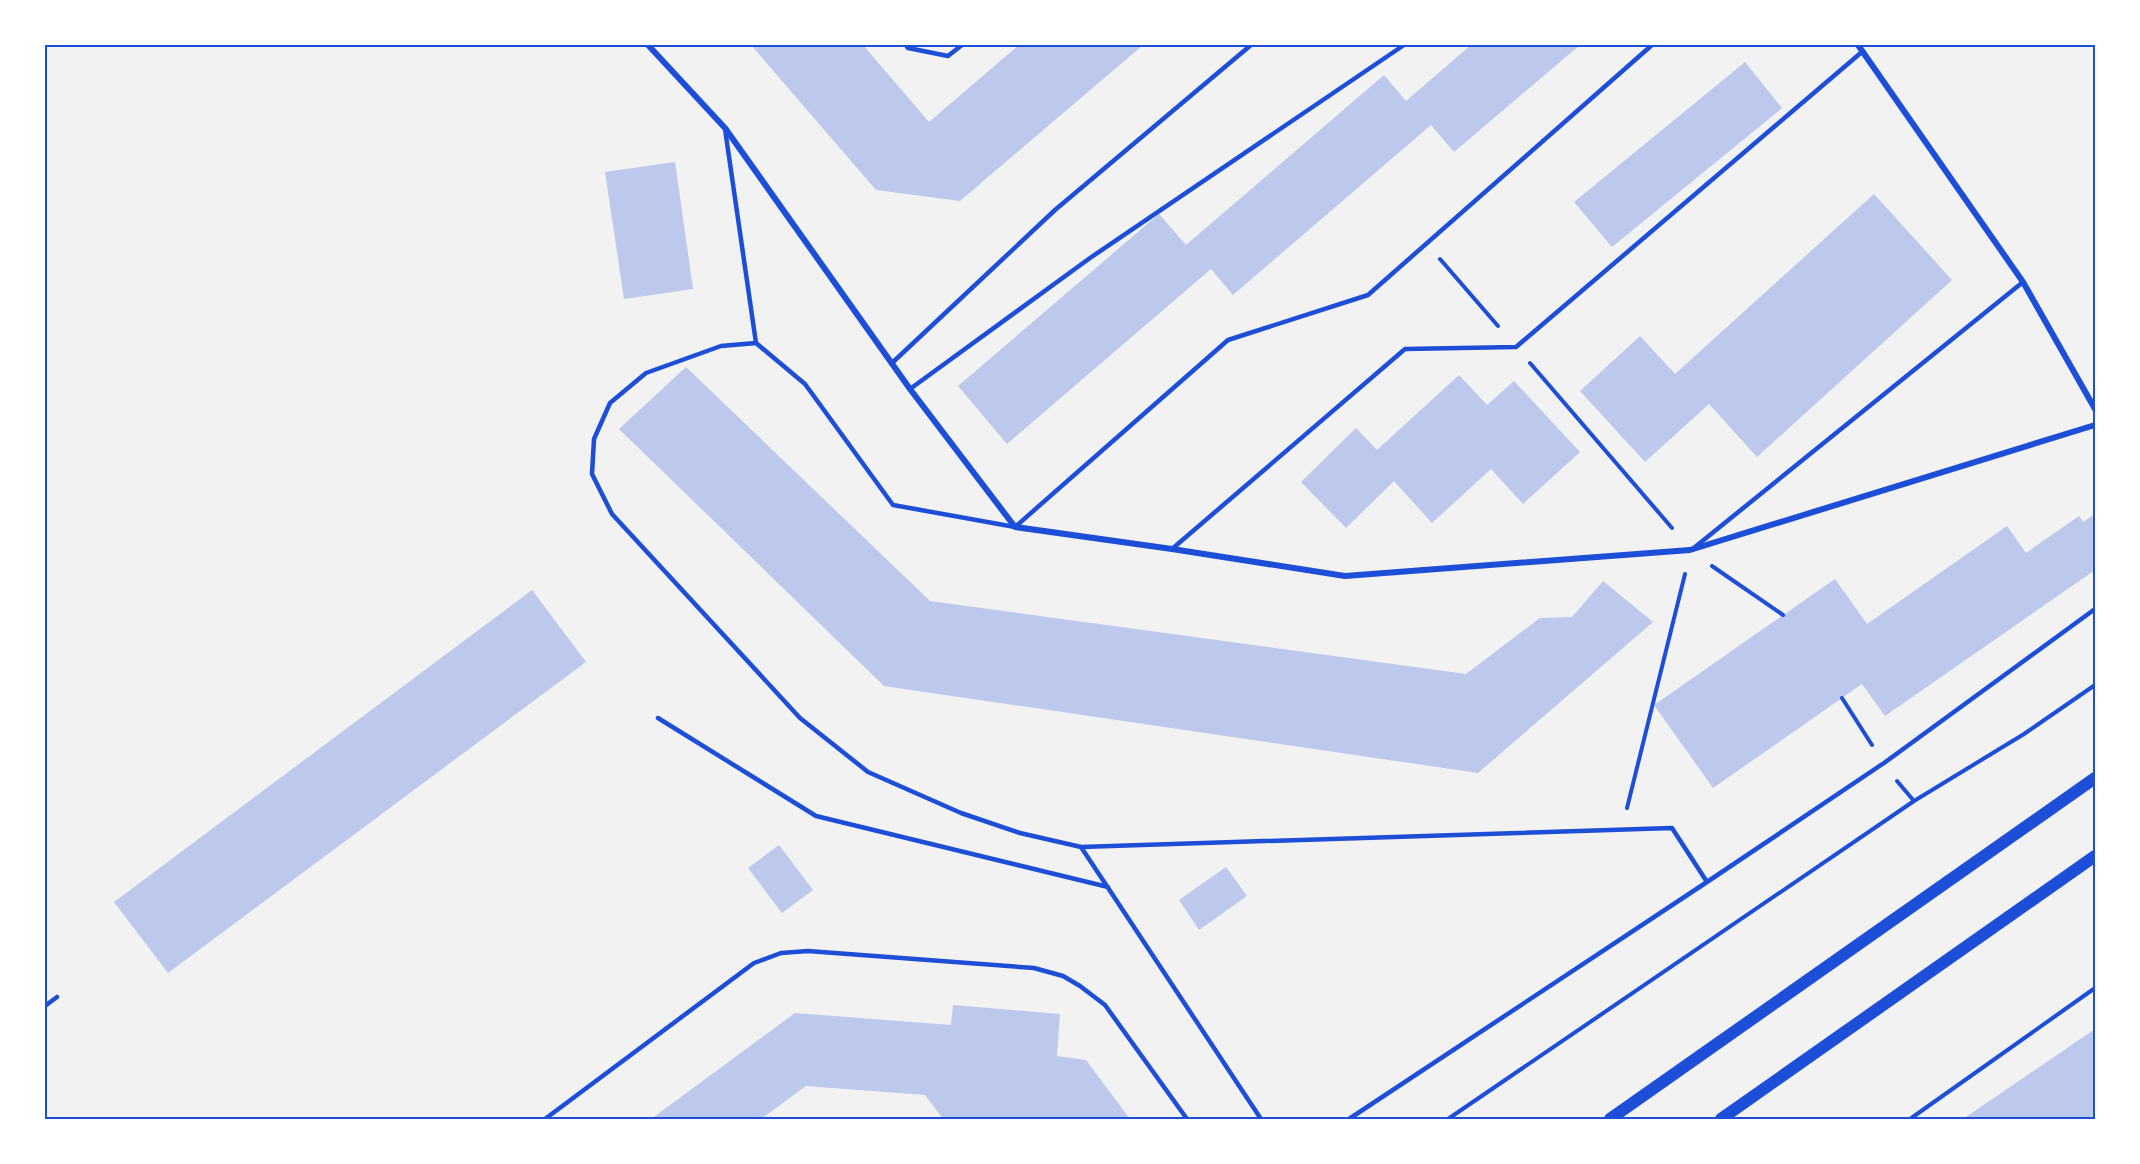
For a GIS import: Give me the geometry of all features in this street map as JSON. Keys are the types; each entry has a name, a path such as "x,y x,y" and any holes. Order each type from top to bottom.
{"main road":[{"path":"1610,1119 2095,778"},
{"path":"1721,1119 2095,856"}],"street":[{"path":"648,45 725,128 910,389 1015,527 1345,576 1690,550 2095,425"},
{"path":"1858,45 2023,282 2095,409"}],"lane":[{"path":"906,45 908,48 948,56 962,45"},
{"path":"892,363 1055,210 1251,45"},
{"path":"910,389 1089,258 1404,45"},
{"path":"725,128 756,343 805,384 893,505 1015,527 1228,340 1368,295 1652,45"},
{"path":"1172,549 1405,349 1516,347 1863,51"},
{"path":"1690,550 2023,282"},
{"path":"756,343 721,346 645,373 610,403 594,439 592,474 612,514 800,718 868,772 961,813 1020,833 1081,847 1672,828 1707,882"},
{"path":"1349,1119 1884,763 2095,609"},
{"path":"658,718 816,816 1108,887"},
{"path":"1081,847 1261,1119"},
{"path":"545,1119 754,963 781,953 808,951 1034,968 1063,976 1105,1005 1187,1119"},
{"path":"45,1006 57,997"}],"path":[{"path":"1427,243 1690,550 1783,615"},
{"path":"1621,829 1690,550"},
{"path":"1448,1119 1914,801 2024,734 2095,685"},
{"path":"1910,1119 2095,988"}],"building":[{"path":"751,45 863,45 929,122 1019,45 1143,45 960,201 876,190"},
{"path":"1471,45 1580,45 1454,152 1431,125 1233,295 1211,269 1007,444 958,386 1159,214 1186,245 1384,75 1406,101"},
{"path":"1745,62 1782,108 1612,247 1574,202"},
{"path":"675,162 693,289 624,299 605,172"},
{"path":"1874,194 1952,280 1757,457 1709,404 1645,462 1580,391 1640,336 1675,374"},
{"path":"686,367 930,601 1466,674 1540,618 1572,617 1603,581 1653,622 1478,773 884,686 619,429"},
{"path":"1459,375 1487,405 1514,381 1580,452 1523,504 1491,469 1432,523 1394,481 1346,528 1301,482 1356,428 1377,450"},
{"path":"2095,514 2095,570 1885,716 1862,684 1713,788 1654,705 1835,579 1867,624 2007,526 2026,553 2079,516 2083,522"},
{"path":"532,590 586,662 168,973 114,902"},
{"path":"779,845 813,890 782,913 748,868"},
{"path":"1226,867 1247,896 1199,930 1179,900"},
{"path":"953,1005 1060,1014 1057,1056 1086,1060 1130,1119 943,1119 925,1095 806,1086 761,1119 651,1119 795,1013 951,1025"},
{"path":"2095,1029 2095,1119 1963,1119"}]}
